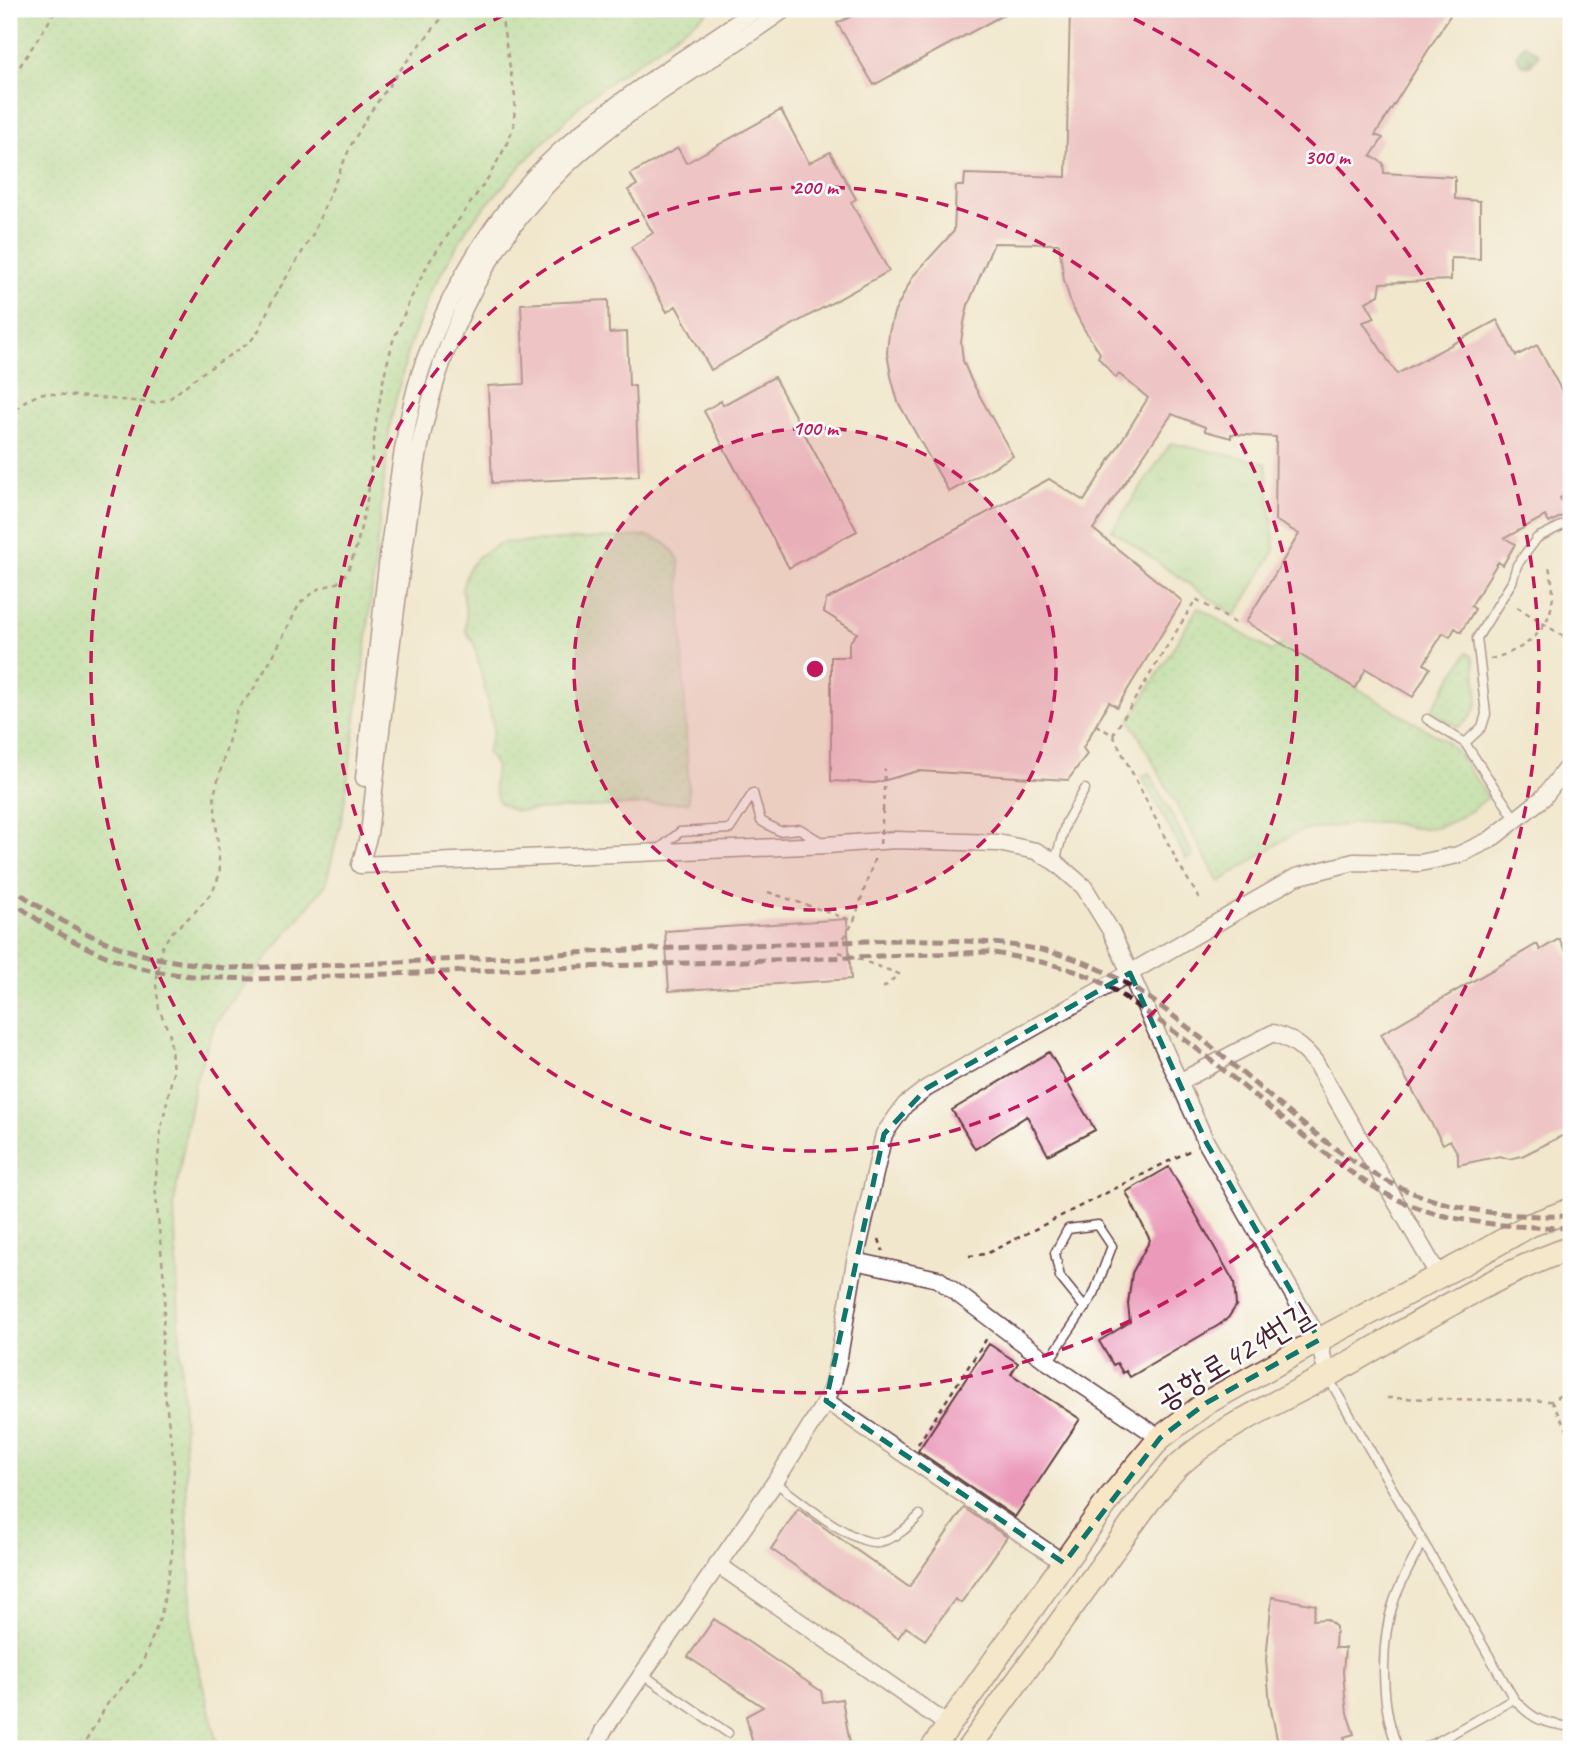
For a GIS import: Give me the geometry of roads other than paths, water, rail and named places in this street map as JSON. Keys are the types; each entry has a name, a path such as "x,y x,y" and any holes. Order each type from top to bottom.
{"street":[{"path":"360,865 358,835 382,600 401,463 425,361 450,299 490,231 527,185 559,152 618,106 757,9"},
{"path":"360,865 369,834 391,642 423,432 446,348 469,295 496,249 535,198 568,164 626,117 785,9"},
{"path":"596,1749 603,1731 775,1482 826,1401 839,1357 855,1261 884,1134 905,1105 927,1088 969,1063 1296,877 1354,862 1420,863 1458,855 1490,840 1543,798 1571,762"},
{"path":"360,865 895,840 998,843 1036,851 1055,862 1084,887 1111,931 1206,1142 1319,1340 1327,1376"},
{"path":"1181,1082 1273,1033 1288,1037 1302,1047 1315,1062 1439,1276"},
{"name":"공항로424번길","path":"932,1749 1110,1498 1160,1438 1206,1404 1319,1340 1530,1225 1571,1210"},
{"name":"공항로424번길","path":"968,1749 1125,1532 1180,1465 1225,1432 1452,1304 1571,1248"},
{"path":"855,1261 938,1279 1048,1362 1160,1438"},
{"path":"826,1401 1064,1563"},
{"path":"717,1564 948,1725"}],"lane":[{"path":"1465,743 1482,727 1486,714 1477,638 1512,582 1517,565 1537,538 1571,521"},
{"path":"1427,719 1465,743 1517,820"},
{"path":"1055,862 1066,822 1086,789"},
{"path":"654,853 680,832 730,829 753,793 761,821 779,831 800,829 827,845"},
{"path":"1048,1362 1085,1308 1094,1294 1112,1246 1098,1225 1068,1229 1055,1253 1060,1277 1085,1308"},
{"path":"1327,1376 1514,1699 1529,1716 1544,1723 1571,1727"},
{"path":"775,1482 851,1536 877,1543 902,1533 920,1515"},
{"path":"1399,1749 1384,1699 1385,1649 1394,1601 1422,1542"},
{"path":"642,1674 728,1733"},
{"path":"1420,1749 1435,1744 1514,1699"}],"railway":[{"path":"9,885 58,918 129,951 223,968 885,940 987,942 1054,953 1094,967 1133,987 1186,1026 1304,1125 1361,1166 1389,1182 1416,1194 1473,1210 1531,1216 1571,1216"},
{"path":"9,898 56,931 111,958 159,972 213,978 253,979 989,952 1030,960 1084,974 1112,989 1198,1050 1336,1161 1394,1198 1430,1212 1469,1221 1510,1226 1571,1228"}]}
